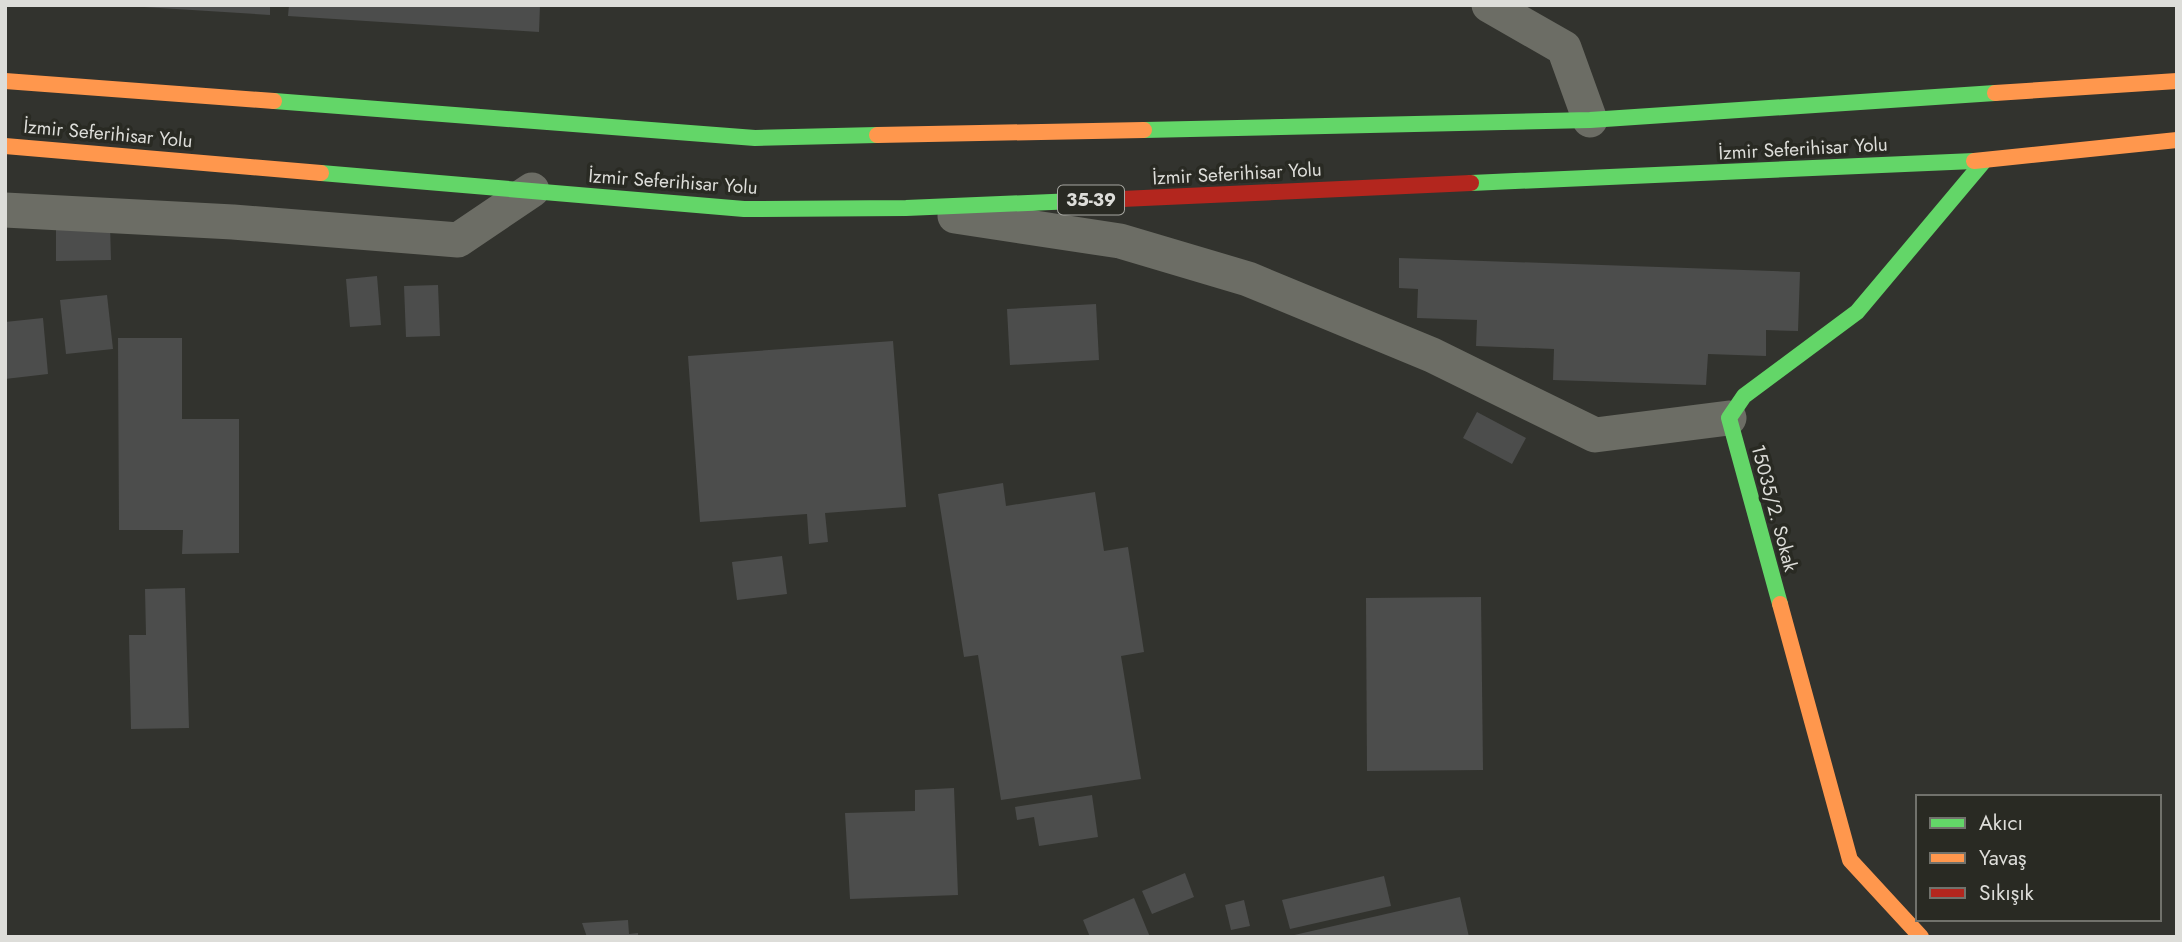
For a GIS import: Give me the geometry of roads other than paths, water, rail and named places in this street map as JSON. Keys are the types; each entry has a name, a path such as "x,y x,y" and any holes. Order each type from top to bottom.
{"main road":[{"path":"5,80 755,138 1590,120 2177,81"},
{"name":"İzmir Seferihisar Yolu","path":"5,146 744,209 906,208 1984,161 2177,140"},
{"path":"1729,418 1744,396 1857,312 1984,161"},
{"name":"15035/2. Sokak","path":"1729,418 1850,860 1921,937"}],"street":[{"path":"1489,5 1564,48 1590,120"},
{"path":"5,210 233,222 458,240 532,191"},
{"path":"906,208 1120,242 1248,279 1432,355 1595,435 1729,418"}]}
